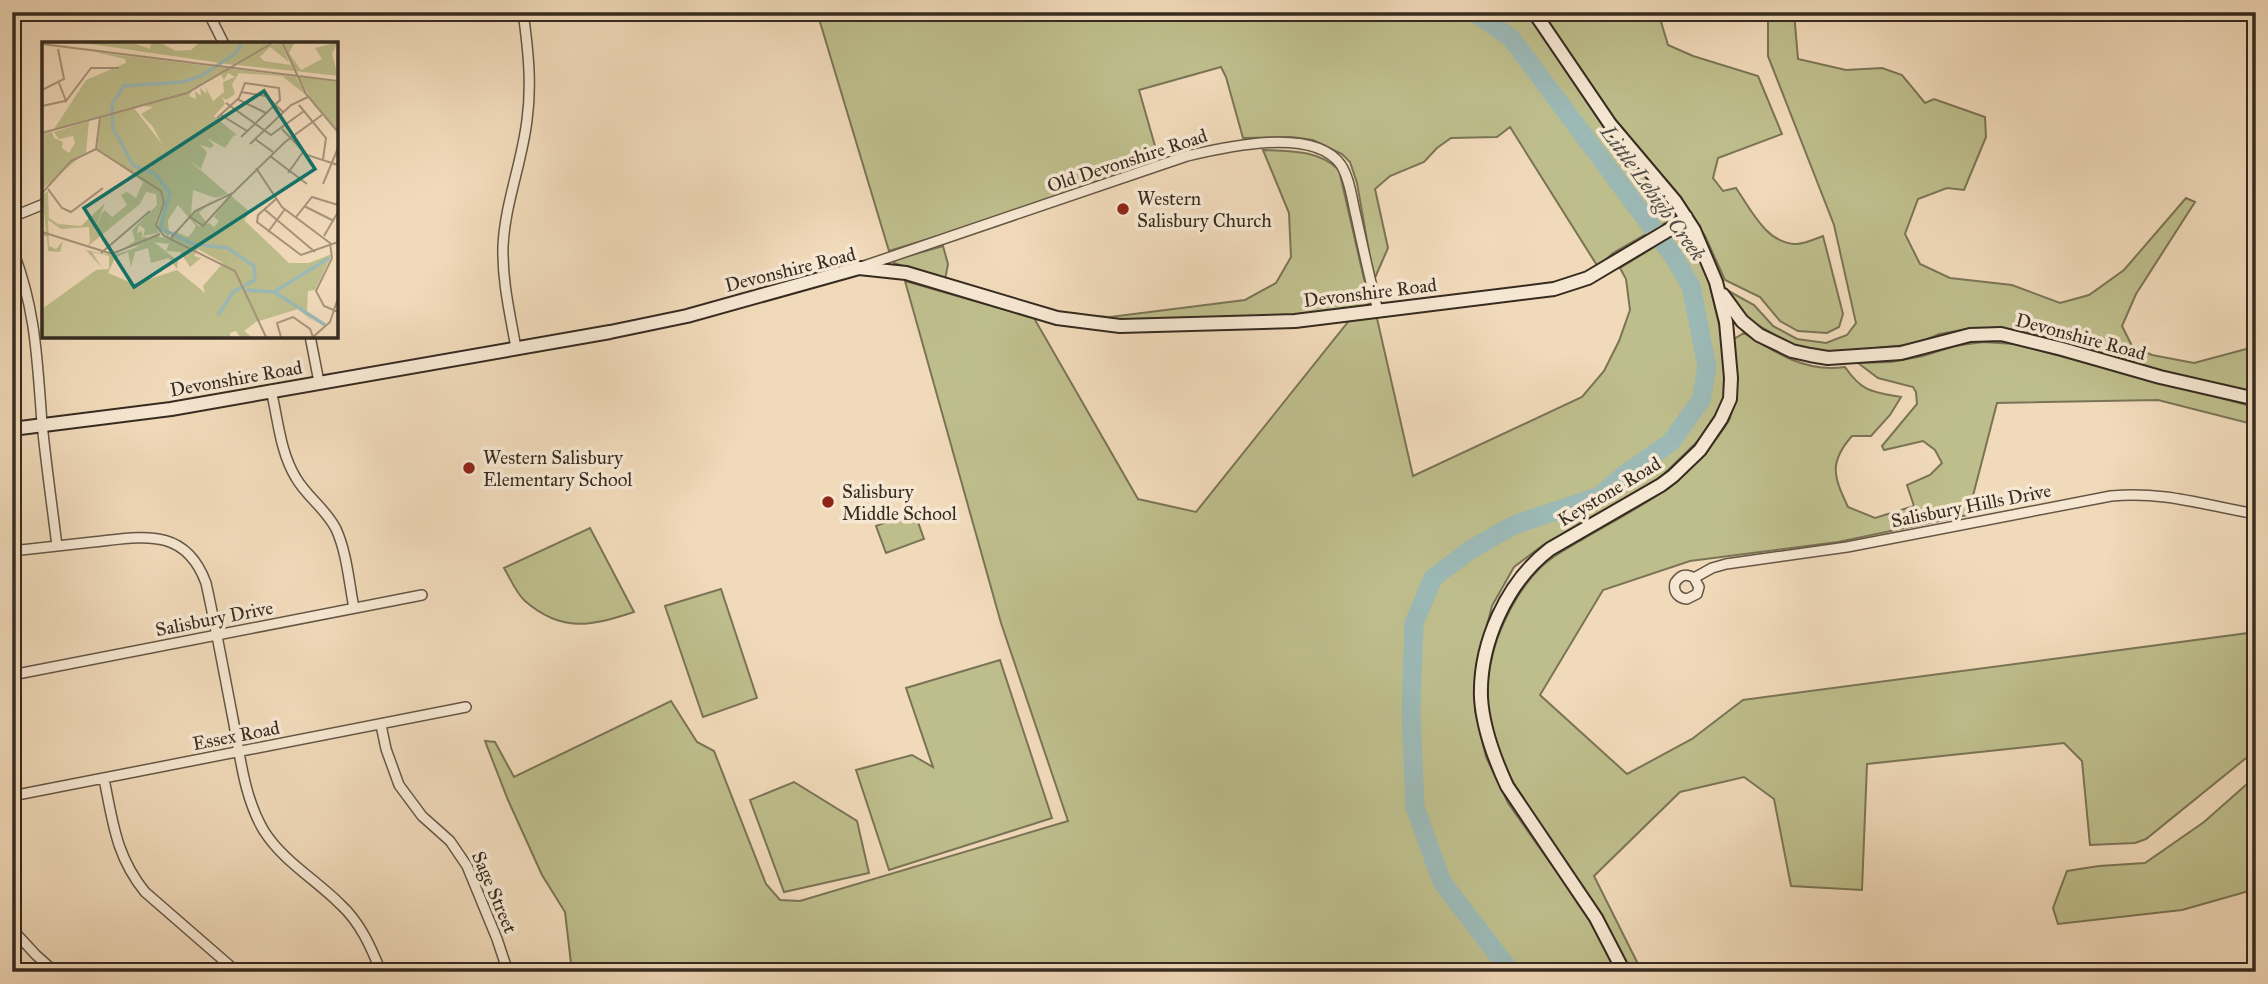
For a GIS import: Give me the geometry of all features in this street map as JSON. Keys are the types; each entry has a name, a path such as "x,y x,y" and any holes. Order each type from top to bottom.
{"street":[{"path":"208,12 222,42"},
{"path":"516,348 506,293 503,246 508,204 527,119 529,87 523,12"},
{"name":"Keystone Road","path":"1534,12 1610,124 1682,221 1711,267 1726,322 1730,399 1721,419 1700,450 1661,485 1536,559 1510,593 1501,612 1492,632 1483,675 1481,697 1484,720 1497,765 1507,786 1596,918 1624,972"},
{"name":"Old Devonshire Road","path":"859,268 1187,156 1242,145 1308,144 1325,150 1335,158 1347,178 1378,311"},
{"path":"12,217 42,205"},
{"name":"Devonshire Road","path":"12,429 162,411 674,318 859,268 906,273 1057,318 1099,324 1295,321 1554,289 1588,278 1682,221"},
{"path":"12,248 23,278 35,329 57,546"},
{"name":"Devonshire Road","path":"1716,282 1731,309 1759,335 1792,351 1810,355 1828,358 1901,353 1970,335 2001,334 2160,377 2256,399"},
{"path":"310,338 319,382"},
{"path":"271,390 290,467 336,530 354,608"},
{"name":"Salisbury Hills Drive","path":"1694,578 1712,568 1726,565 1847,547 2110,496 2153,494 2179,497 2256,514"},
{"path":"12,551 146,537 159,538 180,546 189,554 202,571 249,796 262,829 284,856 354,919 381,972"},
{"name":"Salisbury Drive","path":"12,675 422,595"},
{"name":"Essex Road","path":"12,796 466,707"},
{"name":"Sage Street","path":"381,725 391,768 399,785 422,816 450,841 467,866 508,972"},
{"path":"104,779 119,849 135,879 145,891 237,972"},
{"path":"12,929 36,956 55,972"}],"green space":[{"path":"817,12 1527,12 1673,208 1674,218 1613,253 1598,267 1510,127 1497,137 1451,138 1424,162 1390,176 1375,189 1388,248 1374,280 1357,183 1350,162 1342,154 1313,140 1291,137 1243,138 1221,67 1139,90 1159,160 1001,217 889,251"},
{"path":"1538,12 1661,12 1659,15 1668,45 1693,56 1758,76 1782,134 1718,158 1713,178 1723,191 1736,188 1761,224 1776,238 1796,244 1823,236 1843,314 1839,327 1827,333 1798,331 1780,321 1760,297 1725,280 1705,236 1689,210 1614,121"},
{"path":"1768,12 1794,12 1798,59 1846,70 1882,68 1902,75 1925,103 1934,99 1985,117 1986,137 1964,190 1947,188 1918,199 1905,234 1920,264 1950,278 2012,285 2060,303 2089,295 2124,270 2186,198 2195,202 2136,294 2122,326 2132,346 2152,355 2194,363 2246,349 2256,353 2256,394 2125,362 2046,337 2005,329 1974,328 1939,334 1917,344 1824,353 1795,346 1747,319 1725,289 1754,305 1773,326 1797,339 1826,343 1847,335 1856,323 1834,225 1768,56"},
{"path":"1263,150 1313,155 1339,170 1371,302 1365,307 1298,316 1114,320 1072,315 1110,317 1245,300 1276,283 1291,257 1289,213"},
{"path":"1685,228 1708,278 1720,328 1725,377 1724,398 1714,419 1704,435 1662,476 1624,501 1543,545 1514,567 1492,606 1479,657 1475,711 1486,757 1508,803 1587,915 1617,972 572,972 565,912 542,875 485,741 495,742 514,777 671,701 697,742 714,751 766,884 780,900 800,901 1068,821 1001,623 905,281 1034,318 1138,499 1196,512 1352,317 1376,314 1413,476 1582,397 1604,371 1630,310 1626,279 1620,268"},
{"path":"943,246 948,264 945,280 894,263 894,260"},
{"path":"1744,333 1792,360 1818,367 1845,367 1857,382 1868,390 1901,397 1890,415 1871,436 1852,436 1836,462 1839,487 1848,507 1875,518 1914,506 1907,485 1930,475 1942,463 1935,450 1923,441 1884,450 1882,446 1917,404 1916,392 1913,387 1878,378 1858,363 1891,362 1954,346 1983,342 2015,344 2251,406 2256,408 2256,425 2158,400 1997,403 1968,515 1838,542 1690,561 1603,590 1540,695 1627,774 1692,739 1743,700 2256,632 2256,750 2146,839 2135,843 2090,845 2082,761 2064,743 1867,764 1862,890 1791,886 1774,799 1744,777 1680,792 1594,876 1642,972 1630,972 1585,892 1521,796 1502,760 1489,718 1487,688 1490,668 1497,639 1510,610 1520,592 1541,567 1562,551 1670,486 1699,460 1722,431 1730,418 1735,399 1734,339"},
{"path":"914,511 924,539 886,553 876,526"},
{"path":"590,528 634,612 604,621 577,624 552,618 525,601 504,568"},
{"path":"721,589 757,698 703,717 665,606"},
{"path":"1000,660 1052,818 889,870 856,770 912,755 933,767 906,688"},
{"path":"2256,776 2256,889 2182,910 2058,924 2053,908 2067,871 2145,863 2204,822"},
{"path":"794,782 857,821 869,873 784,892 750,800"}],"waterway":[{"name":"Little Lehigh Creek","path":"1474,12 1511,38 1672,254 1691,286 1707,367 1701,400 1671,442 1624,475 1600,496 1514,525 1470,550 1433,578 1414,623 1411,712 1415,807 1442,882 1511,972"}],"place":[{"name":"Western Salisbury Church","path":"1123,209"},
{"name":"Western Salisbury Elementary School","path":"469,468"},
{"name":"Salisbury Middle School","path":"828,502"}]}
